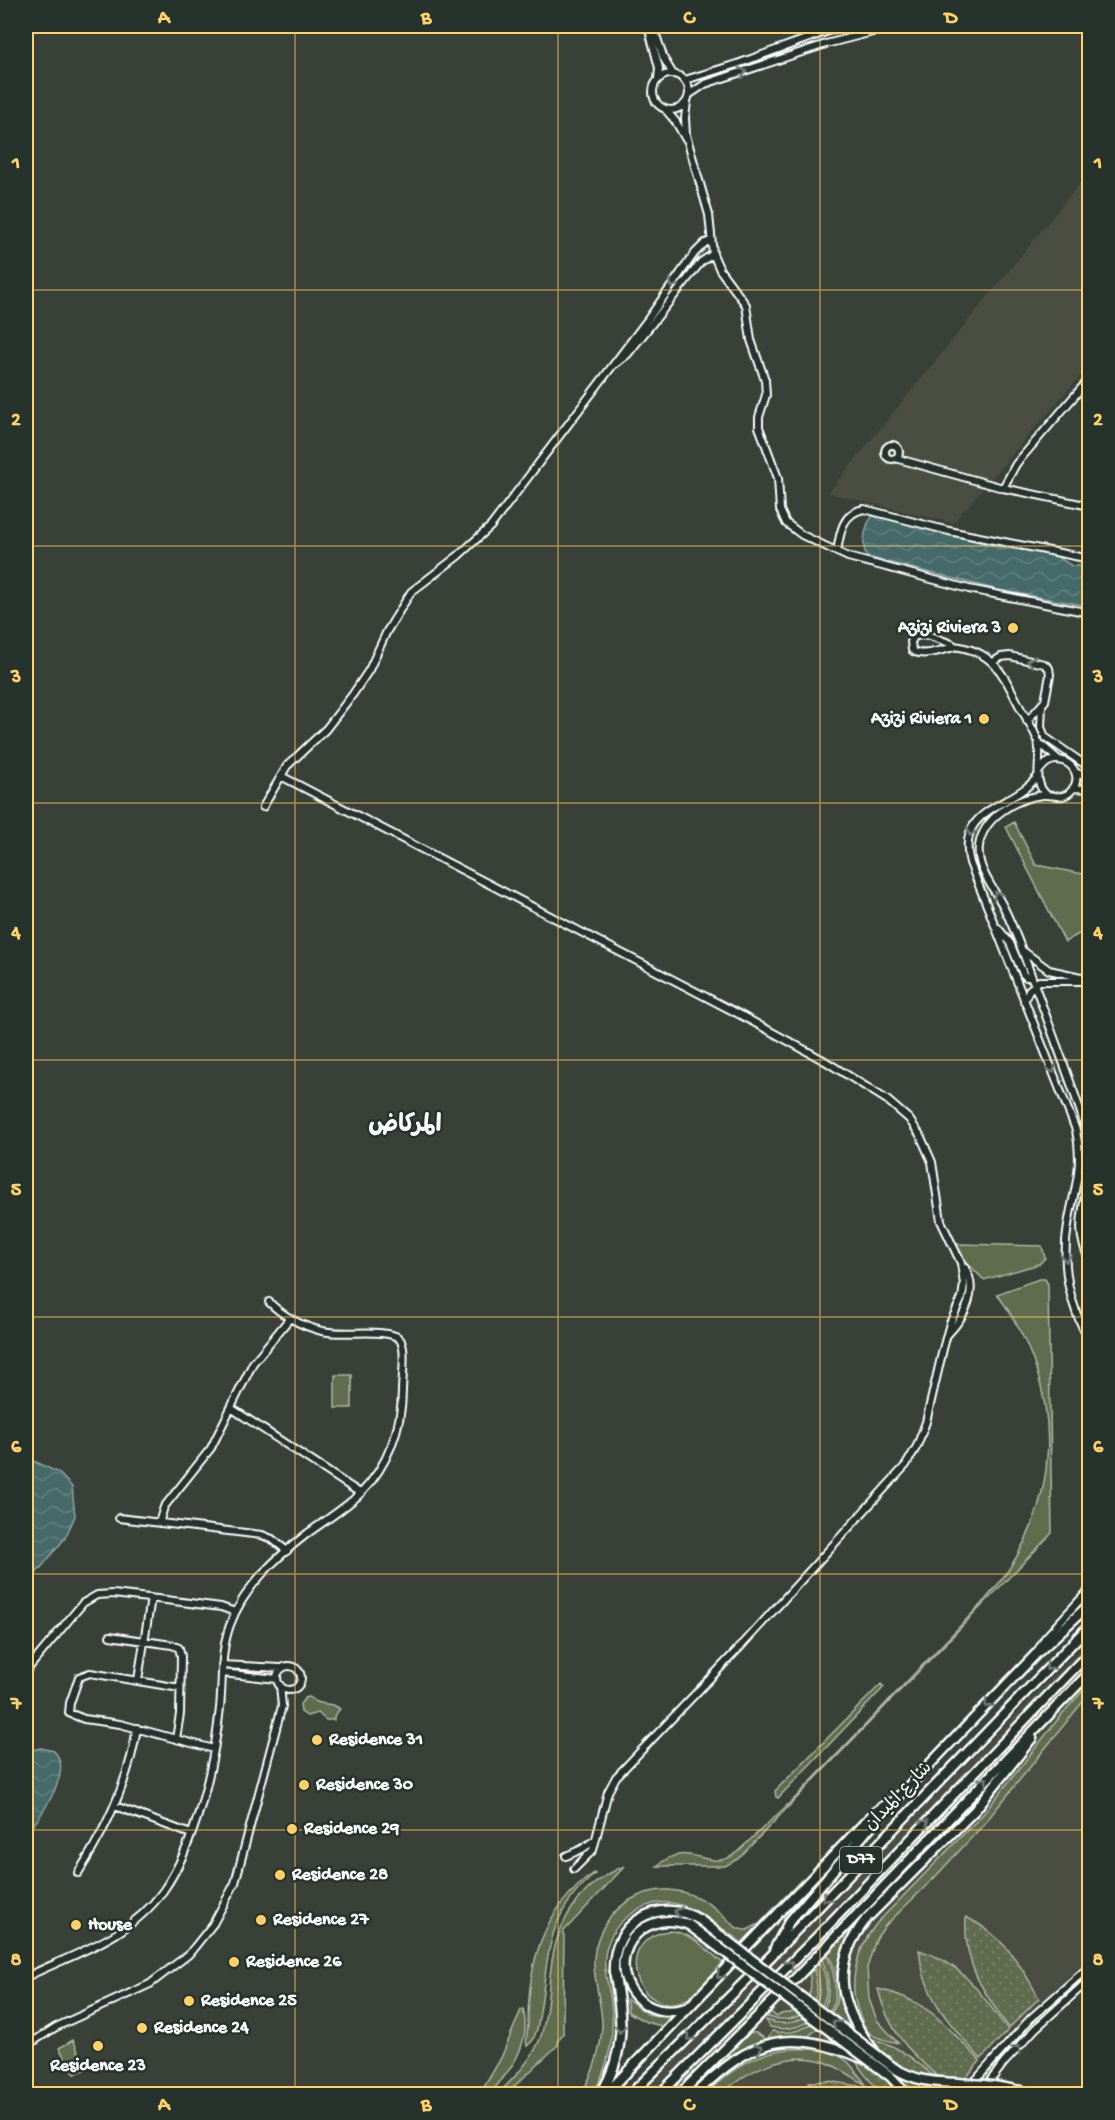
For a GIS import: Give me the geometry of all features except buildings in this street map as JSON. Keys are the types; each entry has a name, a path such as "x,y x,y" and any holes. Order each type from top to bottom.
{"main road":[{"path":"772,1955 789,1922 894,1801 1037,1653 1089,1604"},
{"name":"شارع الميدان","path":"632,2094 772,1955 1089,1625"},
{"name":"شارع الميدان","path":"660,2094 814,1939 1089,1652"},
{"path":"680,2094 797,1977 1089,1672"},
{"path":"874,2059 849,2012 843,1987 843,1971 849,1946 867,1918 986,1798 1047,1716"},
{"path":"606,2094 875,1812 894,1801"},
{"path":"601,2094 616,2060 621,2030 620,1998 614,1971 614,1957 618,1944 634,1922 660,1911 688,1914 700,1920 874,2059 907,2094"},
{"path":"690,2007 666,2011 648,2006 634,1995 624,1973 623,1962 631,1940 649,1924 672,1920 684,1923 874,2059 906,2075 926,2082 982,2084 1033,2094"},
{"path":"695,2094 724,2067 748,2052 785,2042 804,2041 823,2044 874,2059"},
{"path":"931,2094 939,2083"}],"street":[{"path":"648,26 659,68 658,79 653,89 656,102 676,122 688,143"},
{"path":"653,26 664,59 673,74"},
{"path":"686,80 842,26"},
{"path":"690,94 705,84 804,51 896,26"},
{"path":"658,79 673,74 686,80 689,87 685,127 708,208 712,254 720,270 741,297 748,312 752,340 766,384 765,399 759,417 760,433 778,478 782,515 786,523 793,530 848,557 949,584 1089,613"},
{"path":"665,109 675,110 687,102"},
{"path":"650,321 698,250 711,241"},
{"path":"263,807 291,762 326,729 353,694 369,670 387,631 411,592 458,556 491,526 615,364 701,262 712,254"},
{"path":"1003,488 1016,464 1089,378"},
{"path":"895,458 1003,488 1089,506"},
{"path":"837,552 846,518 864,509 949,531 1089,559"},
{"path":"954,646 919,655 910,645 914,638 923,635 977,651 993,662 1004,676 1038,741 1070,765 1075,772 1089,779"},
{"path":"993,662 1007,656 1048,667 1050,675 1042,706 1041,727 1045,736 1089,768"},
{"path":"1027,721 1042,706"},
{"path":"1038,741 1039,785 1047,795"},
{"path":"1059,759 1048,762 1023,791 983,814 970,832 967,850 1024,1001 1070,1112 1078,1139 1079,1176 1067,1229 1066,1262 1074,1306 1089,1341"},
{"path":"1075,772 1076,780 1073,788 1063,796 1047,795 1024,800 996,815 985,828 979,845 981,868 1005,910 1021,949 1081,1112 1086,1132 1089,1173 1080,1227 1082,1242 1089,1260"},
{"path":"281,776 745,1018 831,1065 887,1100 909,1119 925,1144 934,1171 941,1221 961,1263 964,1291 950,1323 926,1422 917,1446 906,1465 742,1645 616,1777 608,1792 591,1853 573,1869"},
{"path":"1073,788 1089,789"},
{"path":"995,925 1010,943 1023,974 1031,977"},
{"path":"1021,949 1048,970 1089,980"},
{"path":"1024,1001 1034,984 1046,980 1089,980"},
{"path":"26,1977 110,1939 136,1920 158,1898 171,1880 191,1834 206,1784 220,1707 224,1644 235,1612 256,1581 287,1551 360,1493 383,1463 395,1434 402,1395 402,1343 396,1336 330,1332 312,1328 290,1318 268,1302"},
{"path":"159,1523 164,1507 211,1448 253,1363 290,1318"},
{"path":"231,1408 360,1493"},
{"path":"119,1518 262,1535 276,1541 287,1551"},
{"path":"1037,1653 1045,1638 1089,1589"},
{"path":"26,1671 83,1602 105,1593 221,1607 235,1612"},
{"path":"138,1680 152,1598"},
{"path":"110,1636 179,1648 181,1656 180,1714 176,1739"},
{"path":"26,2046 56,2027 150,1984 189,1954 213,1924 235,1883 282,1706 300,1681 298,1671 291,1666 282,1668 222,1665"},
{"path":"246,1666 246,1674"},
{"path":"282,1668 278,1672 282,1706"},
{"path":"180,1688 90,1673 80,1677 70,1703 69,1713 84,1719 137,1728 214,1749"},
{"path":"222,1673 246,1674 278,1682 285,1689 294,1688"},
{"path":"78,1873 115,1806 133,1752 137,1728"},
{"path":"115,1806 191,1834"},
{"path":"566,1856 596,1839"},
{"path":"960,2094 975,2082 1030,2019 1089,1966"},
{"path":"980,2094 1036,2028 1089,1979"}],"shaded area":[{"path":"1089,172 1089,366 953,523 828,493"},
{"path":"1089,1640 1089,1960 1000,2042 966,2081 937,2094 642,2094"}],"green space":[{"path":"1014,822 1036,865 1089,875 1086,907 1089,908 1089,928 1065,942 1006,827"},
{"path":"956,1244 1042,1246 1045,1258 1039,1264 984,1280 967,1263"},
{"path":"1045,1279 1048,1284 1052,1533 738,1859 725,1866 657,1866 668,1858 679,1855 717,1860 726,1859 736,1853 796,1797 985,1600 1011,1565 1031,1528 1043,1489 1048,1450 1045,1410 1036,1370 1020,1331 997,1294"},
{"path":"335,1375 352,1375 352,1408 335,1408"},
{"path":"881,1684 884,1687 778,1798 776,1797 775,1791"},
{"path":"1089,1684 1089,1694 984,1824 885,1926 876,1939 867,1968 869,1999 877,2020 898,2043 874,2036 862,2020 854,1993 855,1969 869,1934 876,1924 985,1812 1062,1714"},
{"path":"309,1697 340,1709 334,1716 334,1720 326,1720 318,1713 307,1716 301,1712 300,1704"},
{"path":"625,1866 564,1931 563,2034 558,2040 558,2045 506,2094 498,2094 529,2060 538,2044 546,2011 554,1951 565,1920 584,1893 596,1882"},
{"path":"594,1873 577,1891 556,1926 550,1945 537,2029 533,2040 527,2046 531,1980 542,1939 562,1903 576,1887"},
{"path":"802,1879 804,1882 745,1945 704,1916 674,1903 659,1903 643,1907 627,1917 612,1934 605,1956 605,1973 612,2013 607,2061 593,2094 581,2094 596,2061 602,2025 594,1966 595,1951 605,1924 614,1912 638,1896 653,1891 668,1890 690,1894 703,1900 735,1927 747,1930 759,1924"},
{"path":"966,1917 1000,1941 1025,1973 1039,1998 1009,2028 983,1989 971,1963 966,1934"},
{"path":"854,1927 843,1953 840,1989 849,2026 832,2013 837,1998 838,1984 835,1969 828,1954"},
{"path":"668,1931 691,1938 724,1964 692,1996 670,2003 655,2000 644,1991 637,1978 635,1963 639,1949 650,1938"},
{"path":"919,1950 935,1956 960,1972 980,1993 1008,2030 981,2059 940,2010 926,1983"},
{"path":"827,1956 834,1975 835,1994 830,2013 817,2029 806,2037 764,2041 725,2058 751,2032 766,2039 772,2031 788,2032 801,2029 821,2014 828,1989 827,1975 822,1960"},
{"path":"820,1963 825,1977 826,1990 824,2002 818,2013 809,2021 798,2026 784,2029 770,2027 766,2020 779,2023 792,2022 810,2012 819,1992 819,1980 815,1967"},
{"path":"813,1969 816,1993 814,2002 808,2010 790,2019 767,2017 771,2012 777,2017 796,2011 805,2003 811,1986 809,1974"},
{"path":"1089,1969 1089,1974 1024,2036 975,2094 969,2094 1035,2019"},
{"path":"878,1989 910,2000 947,2026 980,2061 965,2079 948,2086 924,2065 896,2032"},
{"path":"627,1999 648,2014 673,2019 665,2027 646,2022 628,2012"},
{"path":"523,2009 525,2033 518,2056 489,2094 480,2094 501,2058"},
{"path":"844,2035 875,2039 900,2050 945,2087 934,2094 885,2094 860,2068"},
{"path":"73,2040 86,2069 75,2074 59,2048"},
{"path":"789,2049 812,2049 835,2054 848,2062 866,2085 825,2062 797,2058 769,2064 756,2070 722,2094 706,2094 724,2077 743,2064 765,2054"},
{"path":"829,2081 859,2086 879,2094 815,2094 809,2082"}],"water":[{"path":"874,515 1003,548 1051,553 1072,566 1089,566 1089,606 999,590 868,557 864,548 865,536 868,523"},
{"path":"26,1459 59,1473 72,1487 75,1516 65,1538 26,1586"},
{"path":"41,1748 54,1751 61,1767 56,1788 44,1810 26,1834 26,1758 32,1750"}],"place":[{"name":"Azizi Riviera 3","path":"1013,628"},
{"name":"Azizi Riviera 1","path":"984,719"},
{"name":"Residence 31","path":"317,1740"},
{"name":"Residence 30","path":"304,1785"},
{"name":"Residence 29","path":"292,1829"},
{"name":"Residence 28","path":"280,1875"},
{"name":"Residence 27","path":"261,1920"},
{"name":"House","path":"76,1925"},
{"name":"Residence 26","path":"234,1962"},
{"name":"Residence 25","path":"189,2001"},
{"name":"Residence 24","path":"142,2028"},
{"name":"Residence 23","path":"98,2046"}],"district":[{"name":"المركاض","path":"405,1126"}]}
